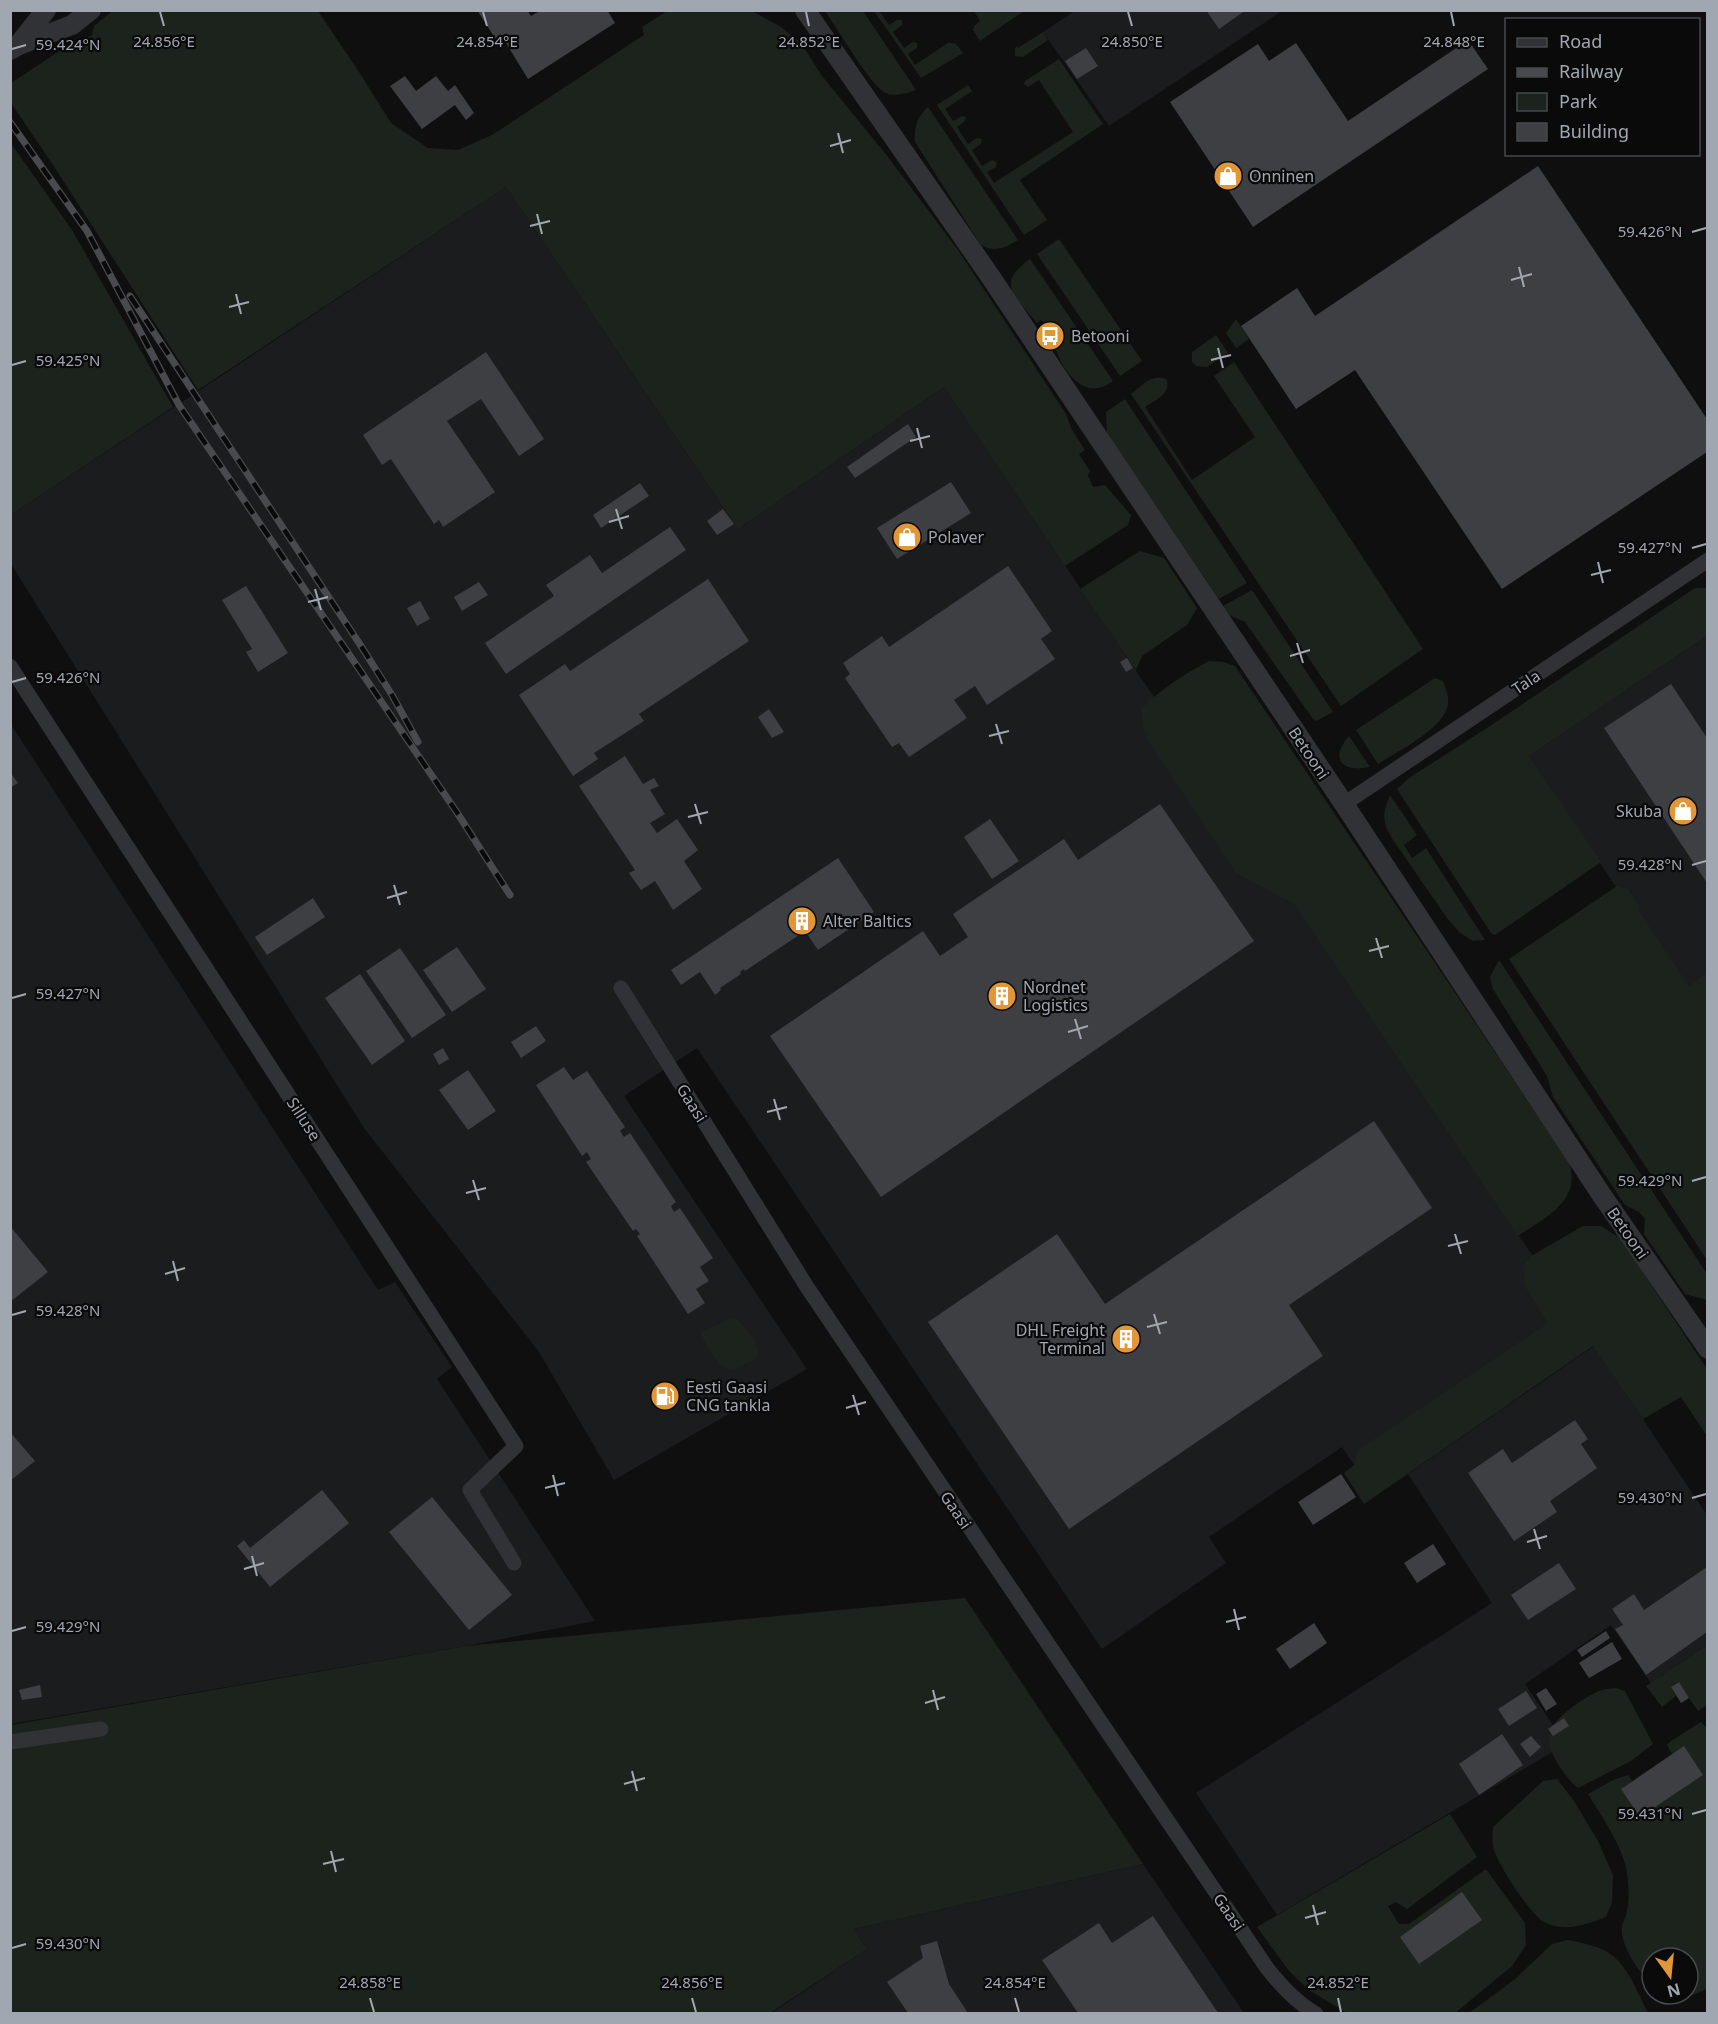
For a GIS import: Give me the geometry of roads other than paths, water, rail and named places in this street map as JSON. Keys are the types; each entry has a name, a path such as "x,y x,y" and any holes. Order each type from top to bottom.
{"street":[{"path":"15,47 46,10"},
{"path":"15,47 72,25 92,10"},
{"name":"Betooni","path":"806,10 988,273 1707,1349"},
{"name":"Tala","path":"1344,804 1707,560"},
{"name":"Silluse","path":"10,666 516,1446 470,1490 514,1563"},
{"name":"Gaasi","path":"621,988 807,1287 998,1572 1267,1968 1303,2006 1316,2013"},
{"path":"10,1742 101,1729"}],"railway":[{"path":"10,122 87,231 179,405 456,811 510,895"},
{"path":"130,296 361,646 418,742"}],"place":[{"name":"Onninen","path":"1228,176"},
{"name":"Betooni","path":"1050,336"},
{"name":"Polaver","path":"907,537"},
{"name":"Skuba","path":"1683,811"},
{"name":"Alter Baltics","path":"802,921"},
{"name":"Nordnet Logistics","path":"1002,996"},
{"name":"DHL Freight Terminal","path":"1126,1339"},
{"name":"Eesti Gaasi CNG tankla","path":"665,1396"}]}
